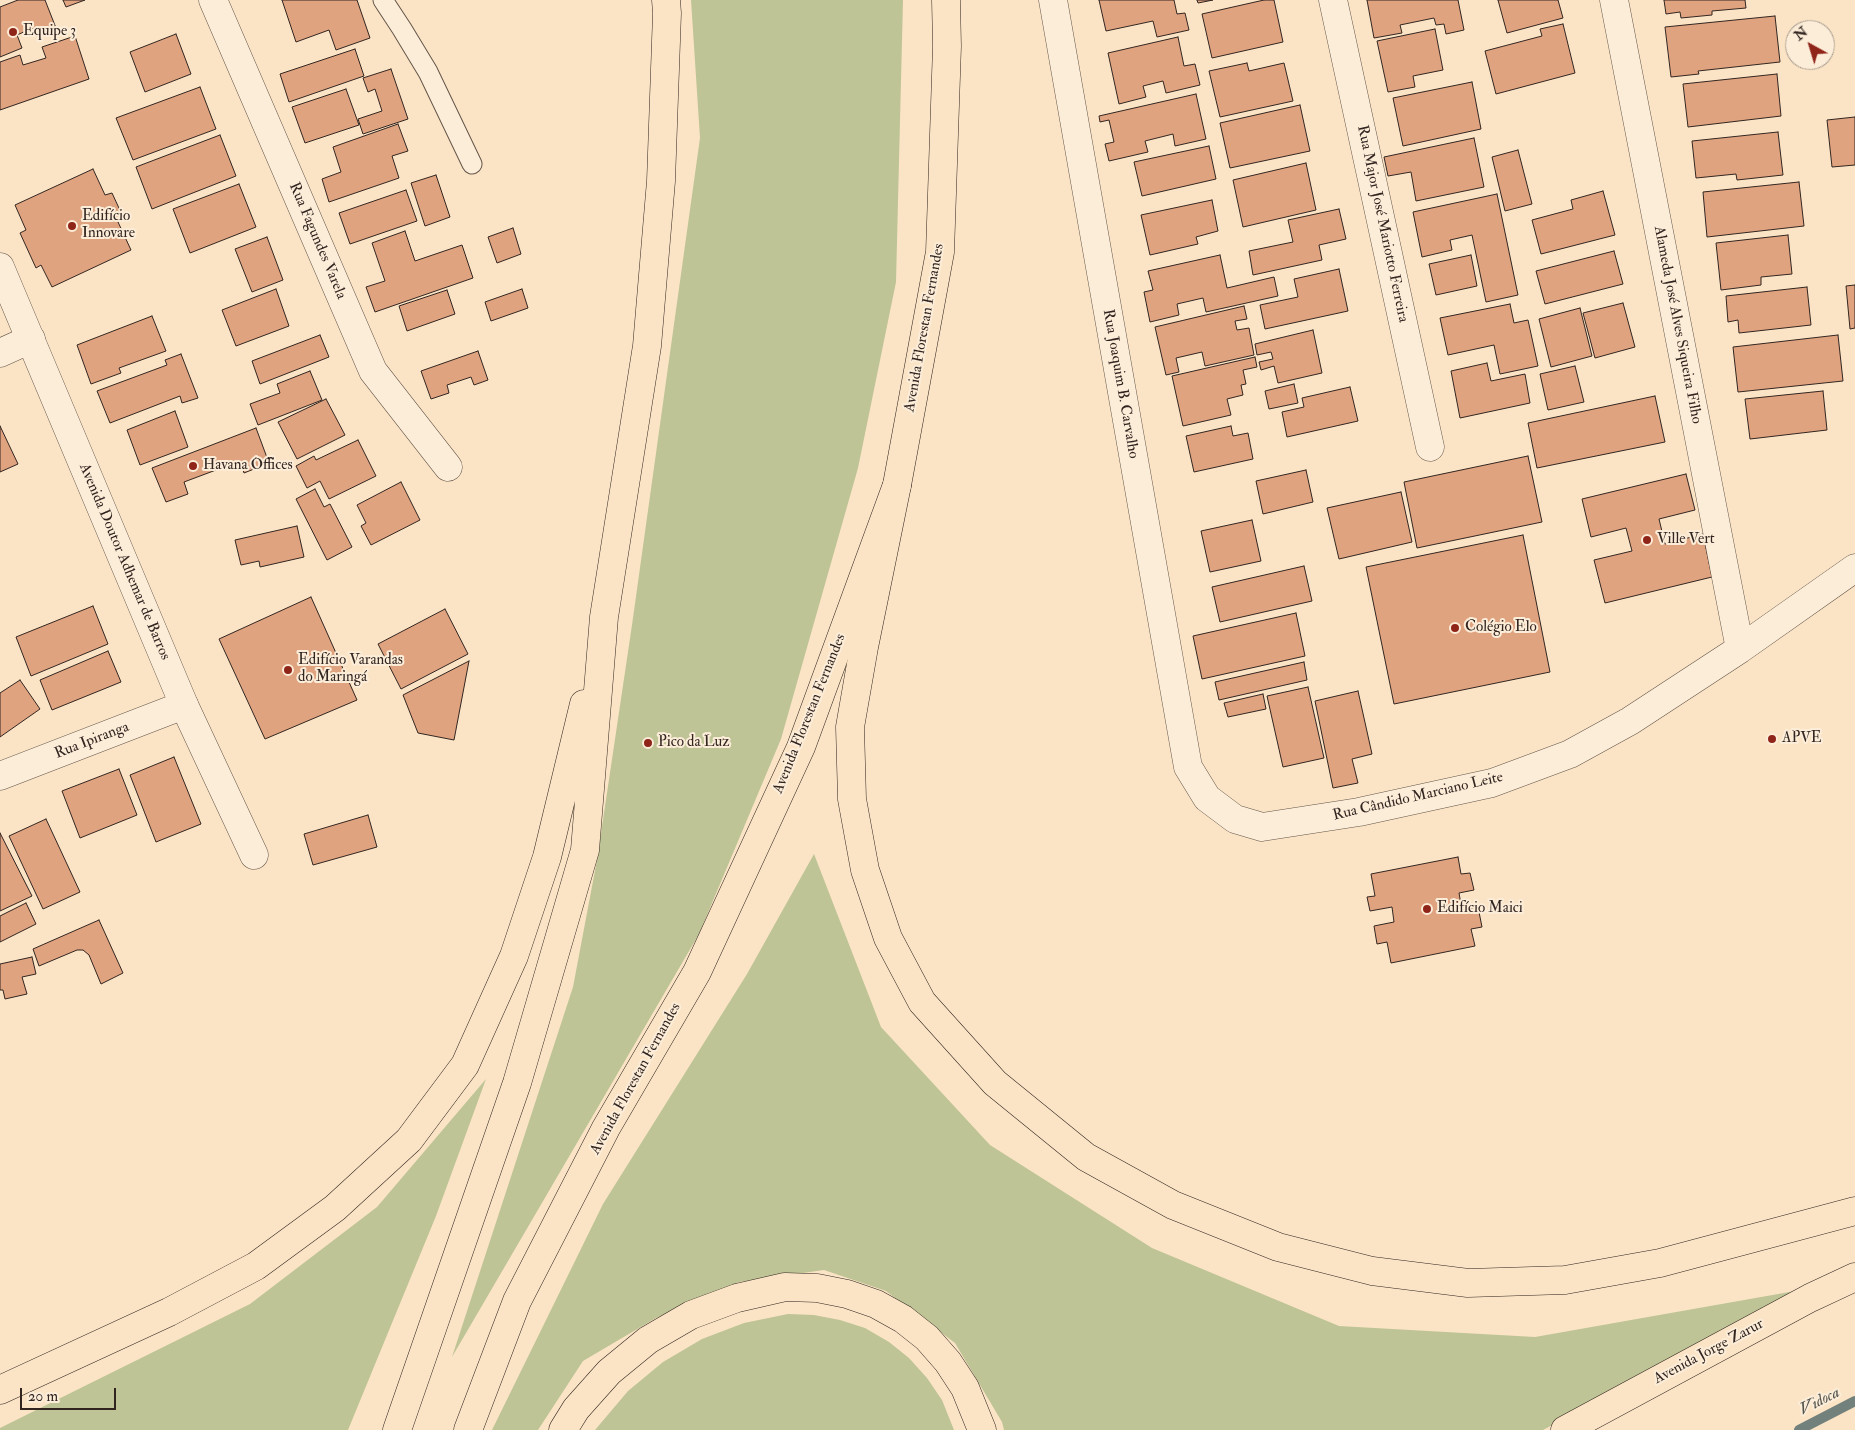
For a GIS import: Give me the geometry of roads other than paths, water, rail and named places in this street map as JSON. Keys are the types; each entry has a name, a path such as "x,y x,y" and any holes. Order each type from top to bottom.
{"highway":[{"path":"0,1390 169,1312 256,1266 336,1208 409,1140 465,1065 514,956 547,857 604,617 647,346 661,181 666,0"},
{"name":"Avenida Florestan Fernandes","path":"468,1430 517,1301 606,1128 697,972 801,747 897,485 940,252 947,46 946,0"},
{"path":"897,485 864,647 850,727 852,799 865,870 888,938 922,1002 995,1083 1086,1157 1173,1205 1278,1247 1372,1271 1468,1283 1565,1280 1660,1263 1855,1211"},
{"path":"398,1430 517,1083 585,850 604,617"},
{"name":"Avenida Jorge Zarur","path":"1565,1430 1810,1298 1855,1278"},
{"path":"563,1430 576,1409 609,1372 648,1340 691,1315 737,1298 785,1287 817,1288 847,1294 876,1304 903,1320 927,1338 948,1362 965,1388 982,1430"}],"street":[{"name":"Rua Fagundes Varela","path":"213,0 374,371 448,467"},
{"name":"Rua Joaquim B. Carvalho","path":"1053,0 1188,767"},
{"name":"Rua Major José Mariotto Ferreira","path":"1333,0 1430,447"},
{"name":"Alameda José Alves Siqueira Filho","path":"1614,0 1740,649"},
{"name":"Avenida Doutor Adhemar de Barros","path":"0,267 184,705 254,855"},
{"path":"0,353 31,339"},
{"name":"Rua Cândido Marciano Leite","path":"1188,767 1207,798 1235,819 1262,828 1369,810 1492,783 1570,754 1630,721 1740,649 1855,568"},
{"name":"Rua Ipiranga","path":"0,776 184,705"}],"lane":[{"path":"383,0 428,72 472,164"}],"waterway":[{"name":"Vidoca","path":"1799,1430 1855,1401"}],"place":[{"name":"Equipe 3","path":"13,32"},
{"name":"Edifício Innovare","path":"72,226"},
{"name":"Havana Offices","path":"193,466"},
{"name":"Ville Vert","path":"1647,540"},
{"name":"Colégio Elo","path":"1455,628"},
{"name":"Edifício Varandas do Maringá","path":"288,670"},
{"name":"APVE","path":"1772,739"},
{"name":"Pico da Luz","path":"648,743"},
{"name":"Edifício Maici","path":"1427,909"}]}
